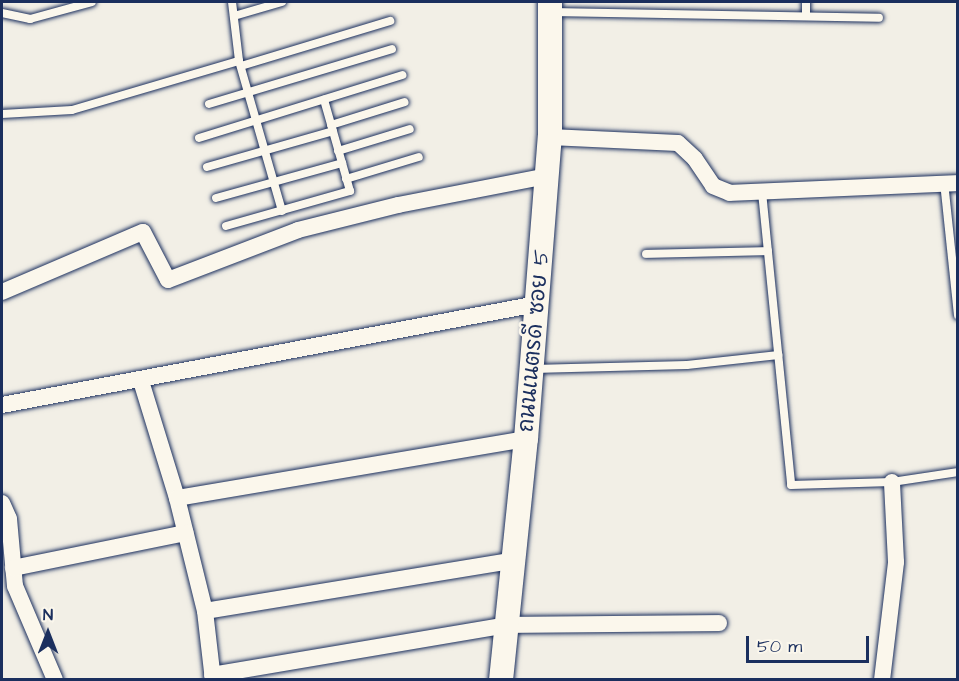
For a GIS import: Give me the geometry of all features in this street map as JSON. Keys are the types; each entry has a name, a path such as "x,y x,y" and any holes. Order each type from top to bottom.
{"street":[{"name":"ถนนเนตรดี ซอย 5","path":"501,680 526,439 550,137 550,7"},
{"path":"550,137 678,143 695,159 713,186 730,193 951,182"},
{"path":"2,292 142,231 168,280 298,230 398,204 547,176"},
{"path":"2,405 141,381 537,304"},
{"path":"141,381 177,498 205,611 212,677 507,625 719,623"},
{"path":"177,498 526,439"},
{"path":"882,680 896,562 892,482"},
{"path":"2,503 9,519 15,586 55,680"},
{"path":"13,568 185,533"},
{"path":"205,611 515,560"}],"lane":[{"path":"2,13 30,19 92,2"},
{"path":"232,2 240,64 282,211"},
{"path":"234,16 282,2"},
{"path":"806,2 806,16"},
{"path":"550,7 879,18"},
{"path":"2,114 72,110 390,21"},
{"path":"209,104 392,49"},
{"path":"199,138 402,75"},
{"path":"226,226 350,191 324,100"},
{"path":"207,166 264,150 405,102"},
{"path":"339,151 410,129"},
{"path":"346,178 419,157"},
{"path":"216,198 342,163"},
{"path":"951,182 957,315"},
{"path":"762,192 791,485 892,482 957,472"},
{"path":"646,254 768,251"},
{"path":"532,369 687,365 778,355"}]}
